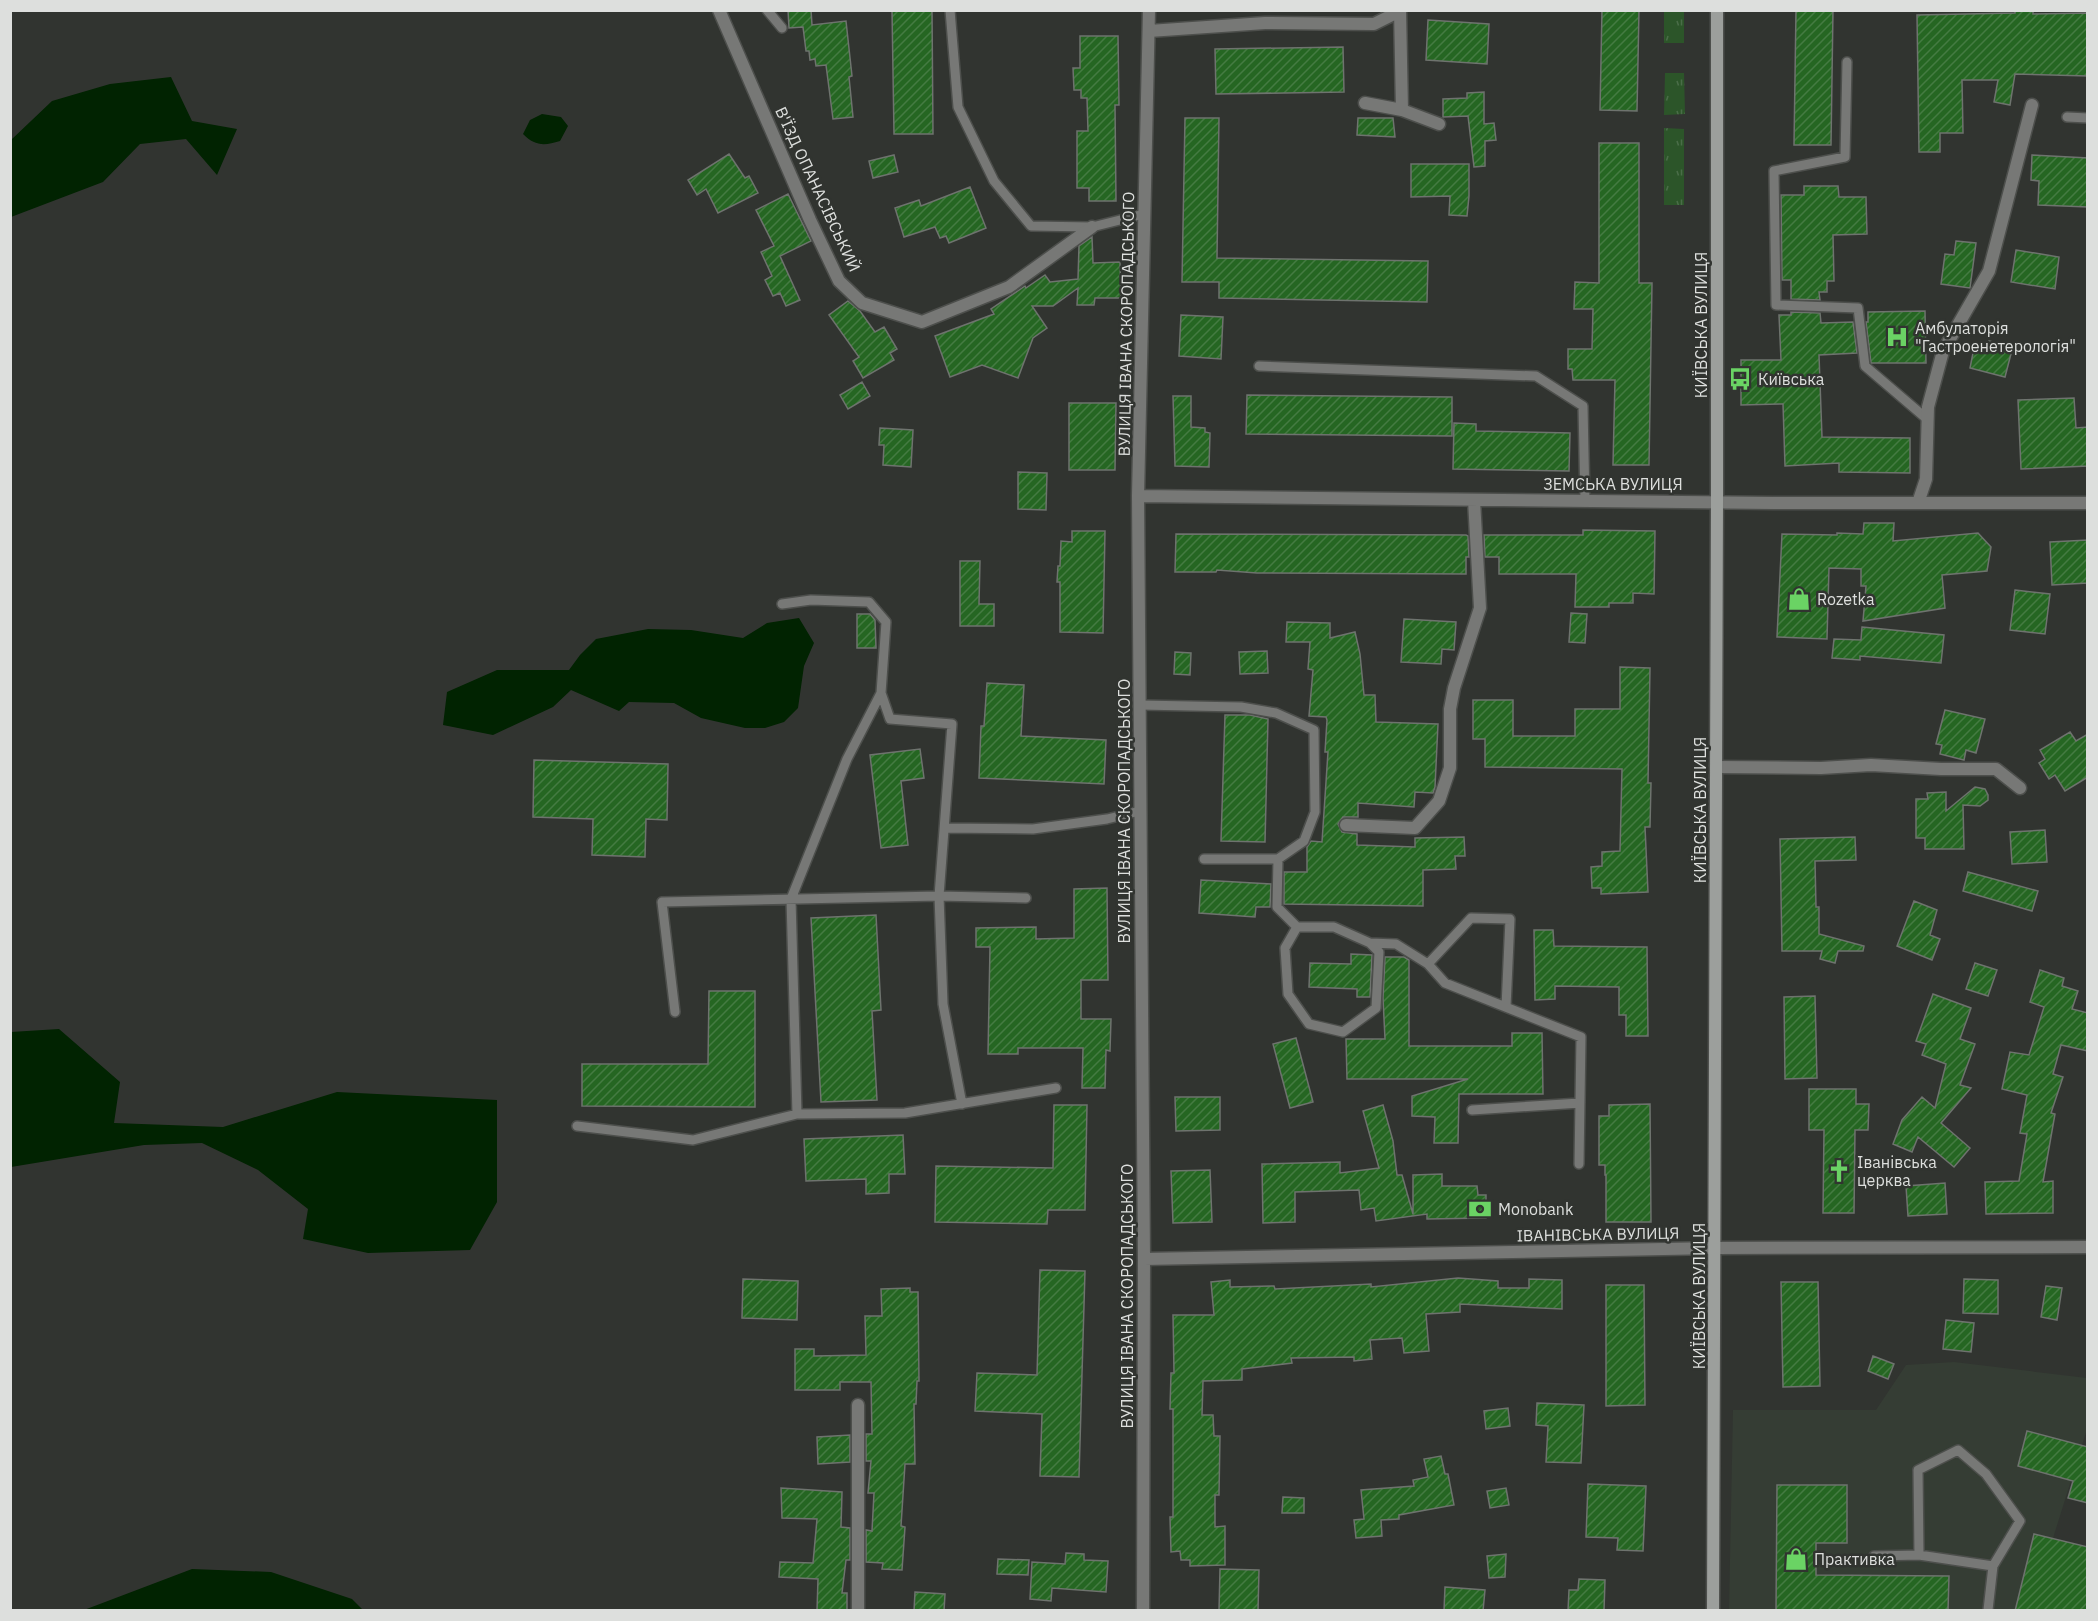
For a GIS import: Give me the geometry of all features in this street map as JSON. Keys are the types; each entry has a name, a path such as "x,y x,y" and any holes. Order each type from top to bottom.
{"main road":[{"name":"КИЇВСЬКА ВУЛИЦЯ","path":"1713,1611 1718,502 1717,10"}],"street":[{"name":"В'ЇЗД ОПАНАСІВСЬКИЙ","path":"719,10 839,280 862,303 922,322 1009,288 1092,227"},
{"name":"ВУЛИЦЯ ІВАНА СКОРОПАДСЬКОГО","path":"1143,1611 1144,1258 1138,496 1149,10"},
{"path":"1149,31 1265,23 1374,24 1400,11 1402,110"},
{"path":"1365,103 1402,110 1439,124"},
{"path":"1918,503 1926,479 1928,407 1942,351 1989,271 2032,105"},
{"name":"ЗЕМСЬКА ВУЛИЦЯ","path":"1138,496 2088,503"},
{"path":"1346,825 1415,828 1439,801 1450,768 1449,709 1480,608 1474,500"},
{"path":"1716,767 1821,768 1871,765 1996,769 2020,788"},
{"name":"ІВАНІВСЬКА ВУЛИЦЯ","path":"1144,1258 1715,1248 2088,1247"},
{"path":"858,1405 858,1611"}],"lane":[{"path":"767,10 782,28"},
{"path":"951,10 958,107 994,181 1031,226 1092,227 1144,214"},
{"path":"1847,62 1845,157 1774,171 1776,305 1858,308 1864,366 1927,419"},
{"path":"2067,117 2088,118"},
{"path":"1259,366 1536,376 1583,406 1585,501"},
{"path":"782,604 811,600 869,602 886,622 880,693 847,759 791,899 797,1114"},
{"path":"880,693 890,719 952,724 939,896 943,1004 962,1104"},
{"path":"1140,705 1241,707 1276,713 1314,730 1315,812 1304,841 1278,859 1204,859"},
{"path":"945,828 1033,829 1107,819 1140,811"},
{"path":"1278,859 1277,907 1297,927 1334,927 1370,943 1379,952 1376,1008 1344,1032 1309,1024 1288,994 1285,948 1297,927"},
{"path":"675,1012 662,902 939,896 1026,898"},
{"path":"1428,964 1471,918 1510,919 1506,1006"},
{"path":"1370,943 1396,944 1428,964 1445,983 1581,1037 1579,1164"},
{"path":"576,1126 693,1140 797,1114 905,1113 1056,1088"},
{"path":"1472,1110 1580,1103"},
{"path":"1919,1556 1918,1470 1958,1450 1986,1474 2020,1521 1993,1566 1988,1611"},
{"path":"1874,1556 1919,1556 1993,1566"}],"shaded area":[{"path":"171,77 192,121 237,129 217,175 186,139 140,144 103,182 11,217 11,140 52,101 110,84"},
{"path":"542,114 561,117 568,126 560,141 540,144 523,134 530,120"},
{"path":"799,618 814,643 804,666 798,708 784,722 765,728 745,728 701,718 674,703 629,702 619,711 571,690 553,707 493,735 443,725 447,692 497,670 569,670 596,639 648,629 691,630 743,638 767,623"},
{"path":"59,1029 120,1082 114,1123 223,1127 337,1092 497,1100 497,1202 470,1250 368,1253 303,1239 308,1209 258,1170 202,1143 144,1145 11,1167 11,1032"},
{"path":"1954,1362 2087,1378 2087,1429 2054,1535 2041,1610 1729,1610 1733,1410 1876,1410 1906,1365"},
{"path":"192,1569 271,1572 352,1599 363,1610 84,1610"}],"green space":[{"path":"1664,11 1684,11 1684,43 1664,43"},
{"path":"1665,73 1684,73 1685,114 1664,115"},
{"path":"1664,128 1684,129 1684,205 1664,205"}],"building":[{"path":"788,10 811,10 812,25 846,21 852,76 849,77 853,117 833,119 826,65 816,66 815,59 810,60 809,51 806,51 803,27 789,28"},
{"path":"892,10 932,10 933,134 894,134"},
{"path":"1602,10 1639,10 1637,111 1600,110"},
{"path":"1796,10 1833,10 1831,145 1794,145"},
{"path":"2015,10 2033,10 2033,14 2088,13 2088,76 2015,74 2010,105 1994,102 1998,80 1962,80 1963,133 1940,133 1940,152 1919,152 1917,15 2015,13"},
{"path":"1428,20 1489,24 1487,64 1426,60"},
{"path":"1080,36 1118,36 1119,105 1115,105 1116,201 1089,201 1089,188 1077,188 1077,131 1088,131 1087,98 1081,98 1081,90 1074,90 1073,68 1080,68"},
{"path":"1343,47 1344,92 1216,94 1215,49"},
{"path":"1484,92 1484,124 1494,123 1496,140 1485,141 1485,166 1474,167 1468,116 1443,117 1443,99 1467,98 1467,93"},
{"path":"1185,118 1219,118 1217,258 1428,261 1427,302 1219,298 1219,282 1182,282"},
{"path":"1358,118 1393,118 1395,137 1357,135"},
{"path":"1599,143 1639,143 1639,283 1652,283 1649,465 1613,465 1615,380 1573,380 1572,369 1568,369 1568,349 1592,349 1593,309 1574,309 1575,282 1599,283"},
{"path":"729,154 745,178 749,176 758,193 718,213 706,189 697,195 688,180"},
{"path":"894,155 898,172 873,178 869,161"},
{"path":"2032,155 2088,158 2088,207 2038,205 2039,181 2031,180"},
{"path":"1411,164 1469,164 1467,216 1449,215 1450,196 1411,197"},
{"path":"1804,186 1838,186 1839,197 1866,197 1867,234 1833,235 1834,281 1827,281 1827,292 1819,292 1820,300 1791,299 1791,280 1782,280 1781,195 1804,195"},
{"path":"970,187 986,228 949,243 946,236 940,238 935,227 904,237 895,208 919,200 921,206"},
{"path":"788,194 811,241 780,256 800,300 786,306 780,293 773,296 765,280 772,276 761,252 774,246 756,210"},
{"path":"1092,237 1093,263 1120,262 1121,298 1095,298 1094,305 1077,305 1078,288 1053,306 1032,306 1047,328 1033,338 1018,378 982,365 950,377 935,336 994,314 991,309 1045,275 1050,282 1078,279 1079,246"},
{"path":"1956,241 1976,243 1970,288 1941,284 1945,254 1954,255"},
{"path":"2016,250 2059,257 2055,289 2011,282"},
{"path":"848,301 860,311 875,332 884,327 897,349 890,353 894,360 863,378 853,361 859,357 829,315"},
{"name":"Амбулаторія \"Гастроенетерологія\"","path":"1925,311 1926,363 1871,363 1866,322 1868,322 1868,312"},
{"path":"1791,312 1820,313 1821,323 1853,322 1857,353 1819,355 1822,437 1910,438 1910,473 1839,472 1839,463 1785,466 1783,404 1741,405 1741,360 1781,360 1779,315 1791,315"},
{"path":"1181,315 1223,317 1221,359 1179,356"},
{"path":"1989,341 2013,346 2005,377 1970,368 1974,348 1987,351"},
{"path":"862,382 870,396 848,409 840,395"},
{"path":"1247,395 1452,397 1452,436 1246,434"},
{"path":"1173,396 1191,396 1191,427 1205,428 1205,432 1210,433 1209,467 1175,466"},
{"path":"2074,398 2076,428 2088,427 2088,466 2021,469 2018,400"},
{"path":"1069,403 1116,403 1115,470 1069,470"},
{"path":"1454,423 1476,424 1476,431 1570,433 1569,471 1453,469"},
{"path":"880,428 913,430 911,467 883,465 884,445 879,445"},
{"path":"1018,472 1047,473 1046,510 1018,509"},
{"path":"1864,523 1894,523 1893,541 1978,533 1991,547 1987,571 1942,575 1945,608 1863,621 1866,586 1861,586 1861,569 1829,568 1827,639 1777,637 1782,534 1863,534"},
{"path":"1583,530 1655,531 1654,594 1633,593 1633,603 1609,603 1609,607 1575,607 1576,574 1499,574 1499,557 1485,557 1484,535 1583,535"},
{"path":"1072,531 1105,531 1103,633 1060,632 1058,566 1060,566 1061,541 1072,542"},
{"path":"1176,534 1466,535 1468,536 1469,557 1466,557 1466,574 1257,573 1217,570 1216,572 1175,572"},
{"path":"2088,540 2088,583 2052,585 2050,542"},
{"path":"960,561 980,561 979,604 994,604 994,626 960,626"},
{"path":"2015,590 2050,594 2045,634 2010,630"},
{"path":"1571,613 1587,614 1585,643 1569,642"},
{"path":"857,614 870,614 875,620 876,648 857,648"},
{"path":"1404,619 1456,622 1454,650 1442,649 1441,664 1401,662"},
{"path":"1287,622 1330,623 1330,638 1355,632 1360,654 1364,695 1375,695 1376,722 1438,724 1433,793 1415,792 1414,807 1358,803 1358,817 1343,817 1338,824 1342,832 1357,834 1357,845 1415,847 1415,838 1464,837 1465,856 1455,856 1456,869 1423,870 1423,906 1284,904 1284,872 1307,872 1307,847 1311,841 1322,842 1328,752 1325,752 1326,717 1309,716 1313,670 1308,669 1310,642 1286,642"},
{"path":"1862,627 1944,635 1941,663 1860,656 1860,660 1832,658 1834,639 1861,640"},
{"path":"1267,651 1268,673 1240,674 1239,652"},
{"path":"1175,652 1191,653 1190,675 1174,674"},
{"path":"1620,667 1650,668 1648,783 1651,783 1650,827 1645,827 1648,892 1601,894 1601,888 1592,888 1591,867 1602,866 1602,852 1620,851 1622,769 1485,767 1485,739 1473,739 1473,700 1513,700 1513,736 1575,736 1575,709 1620,709"},
{"path":"987,683 1024,685 1021,736 1106,740 1104,784 979,778 981,726 984,726"},
{"path":"1945,710 1985,719 1976,753 1966,750 1964,760 1940,754 1942,745 1936,744"},
{"path":"1225,715 1250,715 1268,719 1265,842 1221,841"},
{"path":"2070,732 2076,741 2088,734 2088,777 2065,791 2055,775 2049,779 2039,763 2045,759 2040,750"},
{"path":"920,749 924,778 901,781 908,845 881,848 870,755"},
{"path":"534,760 668,764 667,820 646,819 645,857 592,855 593,819 533,817"},
{"path":"1975,787 1985,789 1988,800 1980,806 1963,805 1964,849 1925,849 1925,838 1916,838 1916,799 1928,799 1927,793 1946,792 1946,811"},
{"path":"2045,830 2047,862 2012,864 2010,832"},
{"path":"1855,837 1856,860 1815,861 1816,907 1819,907 1819,934 1864,946 1863,951 1838,951 1835,963 1820,959 1822,951 1782,951 1780,839"},
{"path":"1968,872 2038,891 2032,911 1963,891"},
{"path":"1201,880 1271,884 1270,907 1256,907 1255,917 1199,913"},
{"path":"1107,888 1108,980 1081,980 1081,1019 1111,1019 1110,1051 1106,1050 1105,1088 1082,1088 1083,1048 1018,1048 1018,1054 988,1054 990,947 976,947 976,928 1036,927 1036,939 1074,938 1074,889"},
{"path":"1914,901 1937,910 1930,935 1940,939 1932,960 1897,946"},
{"path":"876,915 881,1010 872,1011 877,1100 821,1102 811,918"},
{"path":"1534,930 1553,930 1554,946 1647,947 1648,1036 1626,1036 1626,1015 1619,1015 1619,987 1555,986 1555,999 1535,1000"},
{"path":"1351,954 1372,955 1370,997 1357,997 1357,989 1309,987 1310,963 1351,964"},
{"path":"1385,957 1404,957 1409,960 1409,1046 1512,1046 1512,1033 1542,1033 1543,1094 1459,1094 1458,1143 1434,1143 1435,1117 1412,1116 1412,1096 1468,1079 1347,1079 1346,1039 1385,1039 1383,998"},
{"path":"1975,963 1997,970 1988,996 1966,989"},
{"path":"2040,970 2064,978 2062,986 2078,991 2072,1009 2088,1013 2088,1051 2061,1045 2053,1074 2063,1077 2051,1113 2055,1114 2043,1182 2053,1181 2053,1213 1986,1214 1985,1182 2019,1181 2027,1134 2020,1133 2027,1095 2002,1089 2010,1052 2029,1055 2044,1007 2030,1002"},
{"path":"709,991 755,991 755,1107 582,1106 582,1064 708,1064"},
{"path":"1933,994 1971,1008 1960,1039 1975,1044 1960,1085 1971,1088 1941,1123 1970,1148 1954,1167 1918,1137 1912,1152 1893,1144 1902,1120 1922,1097 1935,1108 1946,1064 1922,1055 1926,1044 1916,1041"},
{"path":"1815,996 1817,1078 1785,1079 1784,997"},
{"path":"1296,1038 1313,1102 1290,1108 1273,1044"},
{"name":"Іванівська церква","path":"1809,1089 1856,1089 1856,1104 1869,1104 1868,1130 1855,1130 1854,1213 1823,1213 1824,1130 1809,1130"},
{"path":"1175,1097 1220,1097 1220,1130 1176,1131"},
{"path":"1650,1104 1651,1222 1606,1222 1605,1165 1599,1165 1599,1116 1609,1116 1609,1105"},
{"path":"1054,1105 1087,1105 1085,1210 1048,1210 1047,1224 935,1222 936,1166 1053,1168"},
{"path":"1383,1105 1393,1141 1397,1175 1402,1175 1413,1214 1413,1175 1442,1174 1442,1186 1477,1186 1478,1195 1486,1195 1486,1218 1427,1219 1427,1214 1376,1221 1374,1208 1361,1210 1359,1190 1295,1192 1295,1222 1263,1223 1262,1164 1340,1162 1340,1173 1379,1168 1363,1111"},
{"path":"903,1135 905,1174 889,1174 889,1193 866,1194 866,1179 806,1181 804,1139"},
{"path":"1210,1170 1212,1222 1173,1223 1171,1171"},
{"path":"1945,1183 1947,1214 1908,1216 1906,1186"},
{"path":"1040,1270 1085,1271 1079,1477 1040,1476 1042,1414 975,1411 977,1373 1037,1375"},
{"path":"1458,1278 1498,1281 1498,1288 1529,1288 1529,1279 1562,1280 1562,1309 1460,1304 1460,1312 1426,1314 1429,1351 1404,1353 1402,1338 1370,1340 1372,1359 1354,1361 1354,1357 1291,1358 1292,1363 1242,1369 1242,1380 1203,1381 1202,1415 1213,1415 1214,1436 1220,1436 1219,1495 1215,1495 1215,1527 1225,1526 1225,1565 1190,1566 1190,1560 1181,1560 1180,1551 1171,1552 1173,1409 1170,1409 1171,1373 1174,1373 1173,1315 1214,1315 1211,1282 1230,1280 1230,1287 1274,1286 1275,1289 1371,1284 1371,1287"},
{"path":"743,1279 798,1281 797,1320 742,1318"},
{"path":"1964,1279 1998,1280 1998,1314 1963,1313"},
{"path":"1781,1282 1818,1282 1820,1386 1783,1387"},
{"path":"1606,1285 1644,1285 1645,1405 1606,1406"},
{"path":"2046,1286 2062,1288 2057,1320 2041,1317"},
{"path":"910,1288 910,1292 918,1292 919,1381 917,1381 916,1404 914,1404 915,1464 905,1464 901,1526 905,1527 902,1570 882,1569 883,1563 866,1562 866,1530 872,1531 874,1493 868,1493 871,1461 866,1461 866,1434 872,1434 871,1382 840,1382 840,1390 795,1390 795,1349 814,1349 814,1356 866,1355 865,1316 882,1316 881,1289"},
{"path":"1946,1320 1974,1323 1971,1352 1943,1349"},
{"path":"1873,1356 1894,1364 1888,1379 1868,1371"},
{"path":"1537,1403 1584,1405 1581,1463 1546,1462 1548,1426 1536,1425"},
{"path":"1508,1408 1510,1426 1486,1429 1484,1411"},
{"path":"2027,1431 2088,1447 2088,1503 2068,1498 2073,1481 2018,1466"},
{"path":"850,1435 850,1462 818,1464 817,1437"},
{"path":"1441,1456 1445,1474 1448,1474 1454,1505 1399,1515 1399,1519 1381,1520 1382,1536 1356,1538 1354,1520 1364,1519 1361,1490 1414,1486 1413,1480 1428,1477 1424,1459"},
{"path":"1588,1484 1646,1486 1643,1551 1617,1550 1618,1538 1586,1537"},
{"name":"Практивка","path":"1777,1485 1847,1485 1847,1543 1816,1543 1816,1575 1949,1576 1948,1611 1776,1611"},
{"path":"781,1488 842,1492 841,1527 850,1528 850,1560 846,1560 842,1593 847,1593 847,1611 817,1611 818,1579 779,1577 780,1562 813,1563 817,1519 782,1518"},
{"path":"1506,1488 1509,1505 1490,1508 1487,1491"},
{"path":"1283,1497 1304,1498 1304,1513 1282,1513"},
{"path":"2034,1534 2088,1547 2088,1611 2015,1611"},
{"path":"1066,1553 1084,1554 1084,1560 1108,1561 1106,1592 1052,1588 1051,1601 1030,1599 1032,1562 1065,1564"},
{"path":"1506,1554 1505,1577 1489,1578 1487,1556"},
{"path":"998,1559 1029,1560 1028,1575 997,1574"},
{"path":"1220,1569 1259,1570 1258,1611 1219,1611"},
{"path":"1579,1579 1605,1580 1604,1611 1568,1611 1569,1590 1578,1590"},
{"path":"1445,1587 1485,1590 1483,1611 1444,1611"},
{"path":"915,1592 945,1594 944,1611 914,1611"}],"place":[{"name":"Амбулаторія \"Гастроенетерологія\"","path":"1897,337"},
{"name":"Київська","path":"1740,379"},
{"name":"Rozetka","path":"1799,599"},
{"name":"Іванівська церква","path":"1839,1171"},
{"name":"Monobank","path":"1480,1209"},
{"name":"Практивка","path":"1796,1559"}]}
